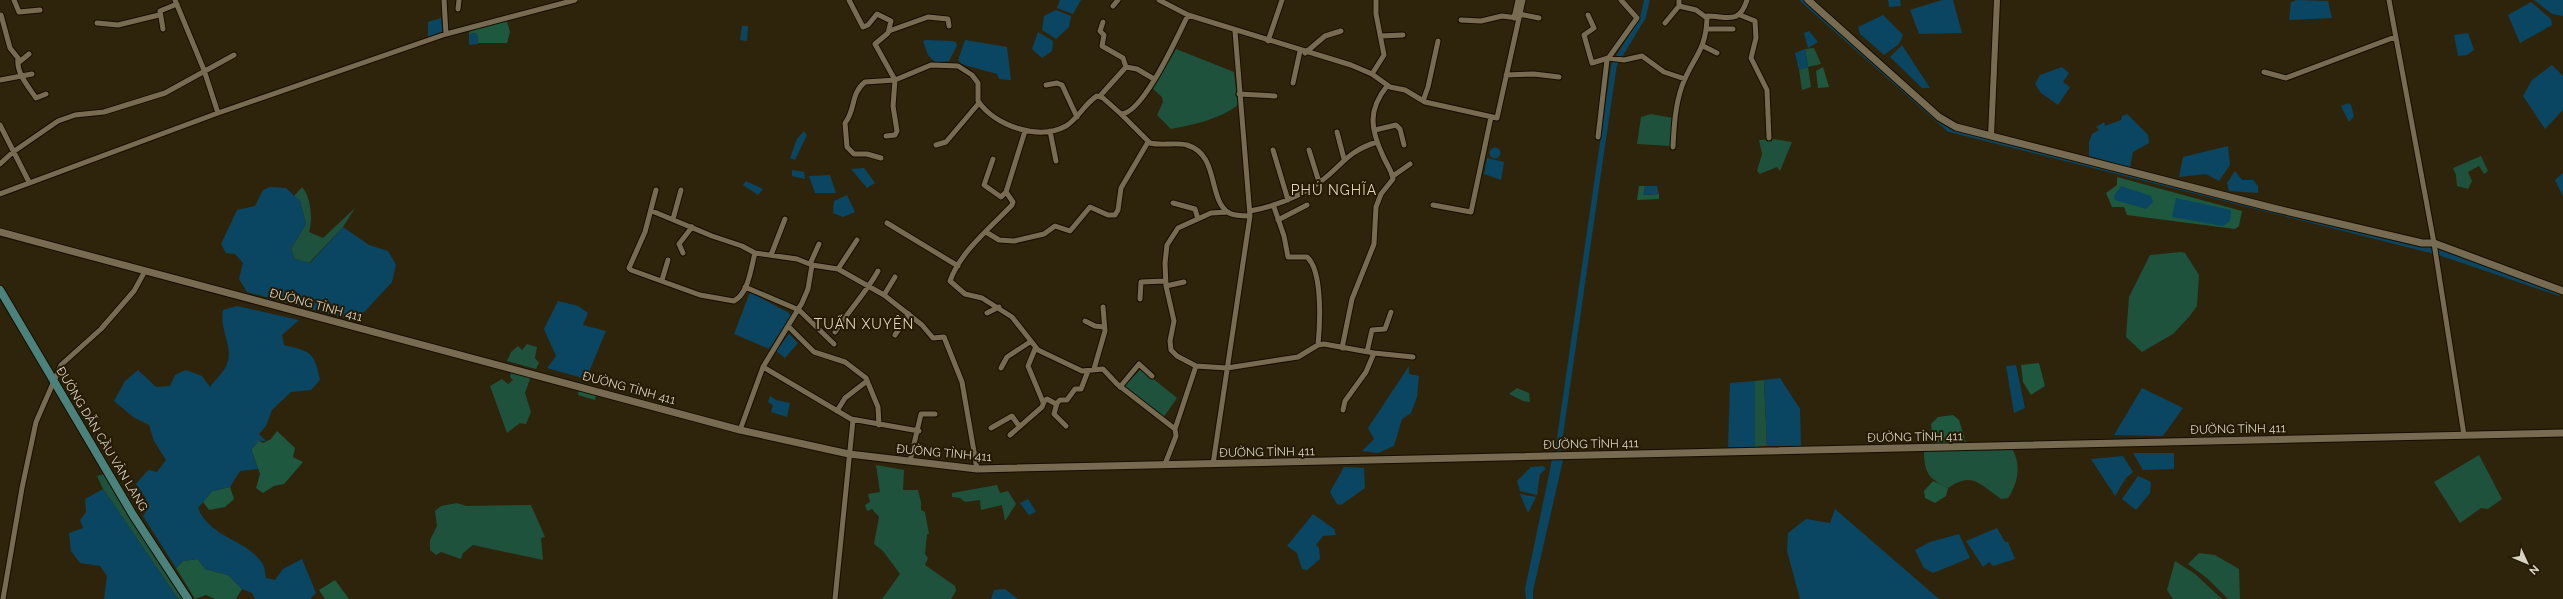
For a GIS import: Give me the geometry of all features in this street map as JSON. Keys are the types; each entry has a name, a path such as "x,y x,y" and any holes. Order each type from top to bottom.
{"main road":[{"path":"1808,0 1939,117 1956,128 2273,208 2422,243 2434,243 2563,291"},
{"name":"ĐƯỜNG TỈNH 411","path":"0,232 740,430 850,454 977,469 2563,433"},
{"name":"ĐƯỜNG DẪN CẦU VĂN LANG","path":"0,290 133,515 188,599"}],"street":[{"path":"14,0 20,12 40,10"},
{"path":"444,0 446,34"},
{"path":"458,9 459,0"},
{"path":"0,194 23,187 28,182 218,113 446,34 553,3 575,0"},
{"path":"849,0 863,27 868,25 877,14 891,21 889,31"},
{"path":"1113,6 1118,0"},
{"path":"1158,0 1188,15 1235,31 1351,65 1372,74 1387,86 1405,90 1423,101 1497,118 1506,75 1518,0"},
{"path":"1268,41 1282,0"},
{"path":"1372,74 1384,57 1376,0"},
{"path":"1516,17 1523,0"},
{"path":"1598,137 1608,58 1637,18 1622,0"},
{"path":"1740,15 1747,0"},
{"path":"1990,136 1997,0"},
{"path":"2389,0 2406,81 2434,243 2434,256 2464,435"},
{"path":"97,23 118,25 159,14 162,10 176,2 204,70 218,113"},
{"path":"1665,23 1679,3 1707,16 1726,18 1740,15 1755,21 1756,38 1751,58 1767,90 1769,138"},
{"path":"2,14 9,45 18,58 17,64 21,76 36,98 46,94"},
{"path":"159,14 163,29"},
{"path":"1588,14 1594,28 1584,35 1590,62 1608,58 1624,60 1642,56 1654,63 1664,72 1685,79"},
{"path":"1121,114 1130,112 1138,103 1154,79 1188,15"},
{"path":"1461,20 1481,21 1502,16 1539,18"},
{"path":"1673,147 1676,110 1685,79 1703,46 1707,29 1707,16"},
{"path":"886,136 895,135 897,131 894,106 896,80 875,44 889,31 928,17 948,19 949,26"},
{"path":"1103,22 1100,31 1104,35 1102,46 1123,58 1126,67"},
{"path":"1707,29 1733,29"},
{"path":"1213,464 1250,214 1235,31"},
{"path":"1293,83 1303,52 1325,36 1341,31"},
{"path":"1380,36 1403,35"},
{"path":"2264,72 2286,78 2396,37"},
{"path":"1423,101 1428,87 1438,41"},
{"path":"1703,46 1717,53"},
{"path":"17,64 29,54"},
{"path":"0,164 13,152 58,121 75,115 104,112 165,93 194,79 204,70 234,55"},
{"path":"882,158 850,151 845,125 851,117 853,97 863,84 870,81 896,80 931,65 958,66 972,75 978,83 979,103 946,142 936,145"},
{"path":"1126,67 1137,69 1154,79"},
{"path":"979,103 999,120 1026,130 1050,131 1066,126 1077,116 1089,101 1100,96 1126,67"},
{"path":"0,80 32,74"},
{"path":"1506,75 1534,74 1559,77"},
{"path":"1046,85 1057,83 1062,85 1077,116"},
{"path":"1387,86 1375,102 1373,110 1377,142 1393,176"},
{"path":"1239,94 1275,96"},
{"path":"1100,96 1121,114 1148,142 1187,145 1197,151 1211,169 1221,202 1228,212"},
{"path":"1433,205 1471,212 1491,117"},
{"path":"0,125 28,182"},
{"path":"1376,130 1396,125 1400,129 1404,146"},
{"path":"993,159 984,185 999,196 1006,192 1026,130"},
{"path":"1050,131 1056,160"},
{"path":"1337,132 1344,159"},
{"path":"986,232 999,240 1014,241 1044,234 1055,226 1070,231 1090,207 1108,215 1115,214 1118,210 1121,188 1148,142"},
{"path":"1377,142 1358,148 1320,182 1274,207 1250,214 1228,212 1211,213 1178,228 1171,236 1165,263 1166,284 1174,321 1170,341 1171,350 1196,366 1227,368 1298,357 1318,345 1413,357"},
{"path":"1273,150 1288,200"},
{"path":"1309,150 1320,182"},
{"path":"1342,348 1352,298 1374,244 1376,207 1381,194 1393,176 1410,164"},
{"path":"656,190 652,211 645,232 629,268 700,295 721,300 738,299 745,287 755,253"},
{"path":"673,219 681,190"},
{"path":"1006,192 1013,202 1012,205 986,232 958,266 950,281 965,294 982,298 1012,316 1035,349 1062,363 1088,371 1103,369 1120,387 1175,429"},
{"path":"1173,203 1195,209 1198,219"},
{"path":"1278,220 1307,205"},
{"path":"1274,207 1284,236 1288,257 1307,257 1317,274 1321,319 1318,345"},
{"path":"652,211 742,246 755,253 797,259 811,264 838,269 884,295 909,314 933,338 943,336 962,382 977,469"},
{"path":"771,255 785,219"},
{"path":"887,223 958,266"},
{"path":"683,253 679,244 692,227"},
{"path":"838,269 857,240"},
{"path":"740,430 763,367 799,310 808,289 811,264 819,244"},
{"path":"662,280 668,260"},
{"path":"3,599 36,422 66,358 101,329 134,292 146,271"},
{"path":"835,332 853,305 869,287 878,271"},
{"path":"884,295 895,277"},
{"path":"1140,299 1141,282 1166,284 1184,282"},
{"path":"745,287 799,310 834,344"},
{"path":"987,313 999,307"},
{"path":"1094,369 1104,336 1103,307"},
{"path":"1367,352 1372,330 1384,330 1391,312"},
{"path":"895,335 909,314"},
{"path":"1085,321 1095,326 1104,327"},
{"path":"788,326 814,352 845,362 868,380 878,407 879,425"},
{"path":"1002,368 1007,358 1030,342"},
{"path":"1035,349 1028,366 1037,392 1044,402"},
{"path":"1343,410 1345,400 1366,372 1374,353"},
{"path":"1120,387 1139,364 1152,376"},
{"path":"1165,464 1176,436 1175,429 1196,366"},
{"path":"763,367 853,420 919,431"},
{"path":"1066,426 1054,414 1057,403 1060,400 1067,400 1075,388 1082,389 1088,371"},
{"path":"837,410 845,398 868,380"},
{"path":"1044,402 1047,400 1057,403"},
{"path":"1010,435 1042,407 1044,402"},
{"path":"910,461 919,431 922,413 935,414"},
{"path":"991,428 1012,416 1019,426"},
{"path":"835,599 853,420"}],"green space":[{"path":"506,18 510,32 507,43 478,43 477,34 473,33 469,35 470,27"},
{"path":"1814,48 1821,64 1808,67 1805,49"},
{"path":"1176,49 1234,72 1238,105 1214,118 1171,129 1157,115 1163,102 1162,97 1153,89"},
{"path":"1808,67 1811,87 1802,90 1799,70"},
{"path":"1823,67 1829,87 1818,88 1816,71"},
{"path":"1651,114 1673,118 1671,146 1637,144 1641,117"},
{"path":"1773,139 1792,142 1780,171 1777,167 1760,174 1757,171 1762,154 1759,140"},
{"path":"2481,156 2488,171 2484,174 2479,166 2468,172 2472,181 2468,189 2457,186 2456,175 2453,168"},
{"path":"2117,177 2242,211 2239,226 2235,229 2127,215 2124,207 2112,207 2106,193 2117,185"},
{"path":"1639,186 1645,186 1644,195 1659,194 1659,199 1637,200"},
{"path":"302,187 307,196 310,208 311,221 309,232 323,238 355,208 343,227 309,263 295,259 291,249 306,224 300,201 294,196"},
{"path":"2181,252 2185,253 2199,275 2197,306 2173,334 2142,352 2126,337 2129,297 2150,255"},
{"path":"527,344 537,347 535,358 539,363 536,369 507,361 511,352 518,346 522,350"},
{"path":"2039,363 2045,386 2031,395 2023,382 2021,365"},
{"path":"1141,369 1177,398 1163,418 1123,387"},
{"path":"511,372 531,376 525,393 531,412 526,424 520,423 507,433 490,386 502,379 508,384 513,380 510,377"},
{"path":"1764,380 1767,446 1755,447 1755,381"},
{"path":"1517,388 1529,393 1530,402 1523,401 1509,394"},
{"path":"579,389 596,394 595,400 578,395"},
{"path":"1953,415 1959,420 1966,443 1933,444 1931,424 1938,417"},
{"path":"277,431 295,448 293,457 303,462 284,484 274,486 263,493 256,488 260,474 251,449 259,441 263,443 271,439"},
{"path":"2013,450 2018,469 2016,481 2008,498 2001,499 1981,484 1970,480 1964,480 1948,488 1936,482 1929,474 1924,459 1924,451"},
{"path":"2479,455 2502,499 2488,509 2481,508 2460,523 2434,482"},
{"path":"876,465 904,470 903,490 918,490 921,510 925,512 929,534 927,534 925,554 928,558 925,565 955,586 956,591 951,599 882,599 900,574 883,551 874,544 879,517 872,509 867,511 865,505 870,502 868,494 880,492"},
{"path":"104,474 184,599 178,599 103,489 97,476"},
{"path":"1933,481 1948,488 1946,496 1935,503 1925,498 1924,491"},
{"path":"997,485 1000,493 1008,491 1016,504 1005,521 1002,505 981,510 980,500 965,502 960,498 952,497 952,493"},
{"path":"230,487 234,499 225,507 209,510 203,502 212,491"},
{"path":"457,503 466,506 531,505 545,537 541,538 543,560 473,545 463,553 461,559 441,552 436,555 430,550 430,540 437,526 435,511 441,506"},
{"path":"2199,553 2215,555 2239,569 2240,599 2228,599 2208,579 2188,564"},
{"path":"198,559 205,569 228,575 242,589 236,599 215,599 206,595 195,599 176,568 183,561"},
{"path":"2175,561 2195,574 2222,599 2173,599 2167,590"},
{"path":"335,580 349,599 325,599 319,590"}],"water":[{"path":"1060,0 1081,0 1073,14 1057,8"},
{"path":"1888,0 1900,0 1901,6 1889,7"},
{"path":"1942,0 1953,0 1962,33 1919,34 1910,10"},
{"path":"2297,0 2328,1 2332,18 2289,20 2291,2"},
{"path":"2534,0 2563,0 2563,16 2552,14"},
{"path":"2531,2 2551,19 2552,25 2520,43 2508,15"},
{"path":"1056,10 1071,16 1069,27 1056,39 1042,30 1044,16"},
{"path":"1883,15 1903,35 1899,44 1884,55 1860,34 1858,27"},
{"path":"441,18 443,34 428,37 428,22"},
{"path":"742,26 748,26 747,41 740,40"},
{"path":"1809,31 1818,42 1808,48 1804,33"},
{"path":"1038,32 1053,41 1052,51 1042,58 1032,49"},
{"path":"472,33 477,34 478,44 469,45 469,35"},
{"path":"2468,33 2474,50 2467,55 2458,56 2454,35"},
{"path":"965,40 1007,47 1011,80 999,79 997,74 961,64 958,60"},
{"path":"923,41 952,41 956,42 957,46 949,61 936,63 928,55"},
{"path":"1902,45 1930,88 1922,88 1890,57"},
{"path":"1805,49 1808,67 1799,70 1795,53"},
{"path":"2552,65 2563,76 2563,110 2545,129 2523,96 2532,80"},
{"path":"2062,67 2069,73 2063,82 2070,87 2058,105 2041,93 2035,84 2040,75"},
{"path":"2348,103 2351,105 2354,116 2349,122 2341,106"},
{"path":"2127,114 2148,135 2149,143 2133,152 2130,168 2089,156 2089,142 2092,134 2099,130 2096,127 2104,122 2105,126 2121,120 2122,116"},
{"path":"804,131 807,135 795,160 790,158 797,139"},
{"path":"2228,146 2230,165 2219,181 2206,174 2179,177 2183,157"},
{"path":"1493,148 1497,148 1499,149 1499,157 1493,158 1490,155 1490,151"},
{"path":"1487,158 1504,162 1501,180 1484,174"},
{"path":"864,168 875,183 867,188 851,169"},
{"path":"792,170 804,172 805,179 792,176"},
{"path":"2235,171 2242,180 2253,180 2258,186 2258,193 2229,191 2227,183"},
{"path":"2563,173 2563,196 2555,180"},
{"path":"830,175 836,193 815,193 809,176"},
{"path":"746,181 763,189 758,195 743,185"},
{"path":"1645,186 1657,186 1659,194 1643,195"},
{"path":"2121,186 2151,196 2153,202 2146,209 2115,200 2114,196"},
{"path":"270,187 286,188 300,201 306,224 291,249 295,259 310,263 343,227 369,245 388,251 396,265 392,282 356,321 247,292 239,279 243,263 235,254 226,253 221,244 237,210 255,206 263,190"},
{"path":"847,195 855,212 843,217 833,213 834,201"},
{"path":"2176,198 2231,210 2230,221 2223,226 2172,217"},
{"path":"750,292 789,313 791,317 769,349 734,334"},
{"path":"558,301 578,306 588,313 583,325 606,331 586,379 547,368 556,356 544,329"},
{"path":"237,306 299,320 282,335 284,345 300,349 310,354 316,363 320,380 311,390 291,392 272,410 266,426 259,434 266,441 259,441 251,449 258,469 240,471 230,487 212,491 198,508 211,526 247,548 255,555 263,565 266,578 275,580 283,569 302,559 316,593 310,599 255,599 252,593 242,589 228,575 205,569 198,559 183,561 176,568 143,516 146,512 147,504 144,496 136,484 148,470 157,472 166,460 154,441 149,425 133,417 114,401 125,381 138,370 156,387 170,386 175,375 186,370 202,376 210,387 224,370 229,358 228,345 222,317 223,310"},
{"path":"789,334 798,343 785,358 776,351"},
{"path":"2016,365 2025,408 2014,413 2006,366"},
{"path":"1409,366 1409,374 1419,376 1417,397 1411,413 1402,419 1394,446 1378,453 1362,451 1374,439 1368,428"},
{"path":"1780,378 1800,409 1801,446 1767,446 1764,380"},
{"path":"1755,381 1755,447 1728,447 1730,383"},
{"path":"2142,388 2183,408 2163,436 2114,435"},
{"path":"770,396 776,400 790,403 787,417 771,412 773,405 768,402"},
{"path":"2133,453 2174,453 2174,469 2143,470"},
{"path":"2123,456 2133,472 2126,478 2115,496 2091,459"},
{"path":"1552,460 1563,460 1533,591 1533,599 1526,599 1525,589"},
{"path":"1543,466 1546,469 1540,474 1537,495 1520,491 1517,481 1531,467"},
{"path":"1344,467 1364,468 1365,488 1341,505 1337,504 1330,492"},
{"path":"2138,476 2151,482 2150,493 2136,510 2122,499"},
{"path":"103,489 178,599 104,599 107,576 100,566 80,563 71,551 69,533 83,528 80,520 86,512 85,499"},
{"path":"1520,494 1536,497 1528,513"},
{"path":"1028,499 1036,512 1029,515 1020,503"},
{"path":"1835,509 1939,599 1800,599 1787,551 1788,533 1806,519 1830,523"},
{"path":"1313,514 1334,529 1336,535 1323,536 1316,545 1319,548 1320,559 1307,570 1302,569 1297,553 1287,546"},
{"path":"1997,528 2005,542 2008,542 2015,559 1993,566 1989,562 1983,567 1966,541"},
{"path":"1959,534 1970,558 1933,573 1924,568 1915,550 1930,542"},
{"path":"1005,589 1018,599 991,599 994,590"}],"waterway":[{"path":"1558,450 1614,65 1643,17 1647,0"},
{"path":"1803,0 1949,129 2438,252 2559,293"}],"district":[{"name":"PHÚ NGHĨA","path":"1334,190"},
{"name":"TUẤN XUYÊN","path":"864,324"}]}
